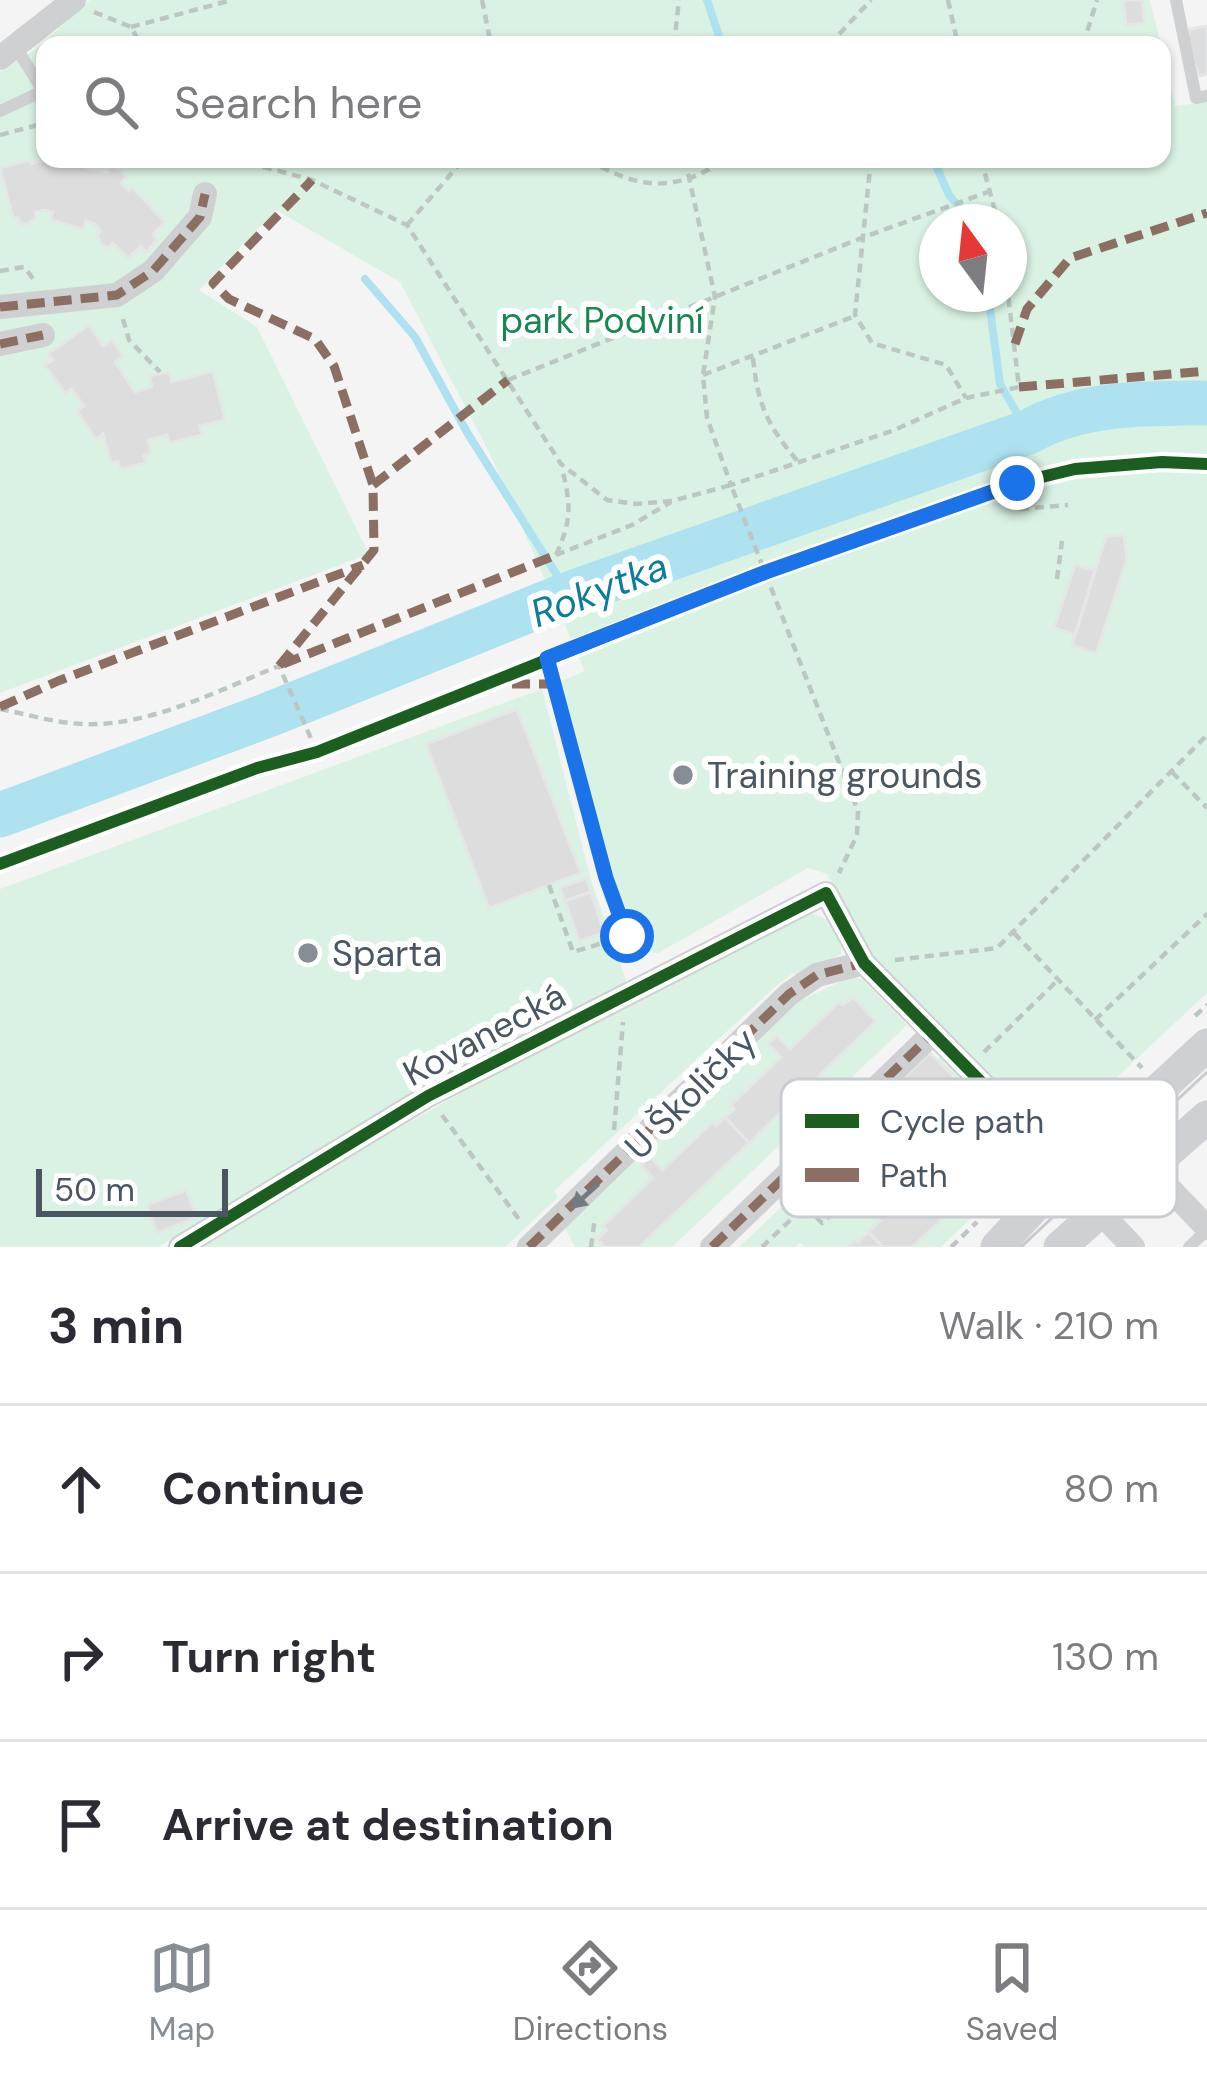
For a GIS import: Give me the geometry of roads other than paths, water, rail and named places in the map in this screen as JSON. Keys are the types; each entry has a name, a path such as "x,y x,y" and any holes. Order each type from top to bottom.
{"main road":[{"path":"1171,1079 1207,1045"},
{"path":"1177,1144 1207,1117"},
{"path":"997,1247 1022,1217"},
{"path":"1060,1247 1094,1217"}],"street":[{"path":"9,54 73,2"},
{"path":"0,307 116,295 153,271 200,218 205,194"},
{"path":"0,344 43,335"},
{"name":"Kovanecká","path":"180,1247 428,1096 826,892 864,963"},
{"path":"864,963 978,1079"},
{"name":"U Školičky","path":"543,1242 789,994 817,975 864,963"},
{"path":"886,1079 933,1033"},
{"path":"712,1247 781,1180"},
{"path":"1177,1196 1207,1229"},
{"path":"1105,1217 1132,1247"}],"lane":[{"path":"1176,0 1196,98 1207,96"},
{"path":"9,54 36,83"},
{"path":"0,111 36,94"},
{"path":"1189,1247 1207,1229"}],"waterway":[{"path":"707,0 719,36"},
{"path":"937,168 957,204"},
{"path":"365,279 415,337 468,434 569,594"},
{"path":"990,312 1000,384 1028,432"},
{"name":"Rokytka","path":"0,815 268,715 569,594 1048,422 1115,406 1207,403"}],"tram line":[{"path":"1177,1100 1207,1072"},
{"path":"1021,1247 1053,1217"}],"place":[{"name":"Training grounds","path":"683,775"},
{"name":"Sparta","path":"308,953"}],"park label":[{"name":"park Podviní","path":"602,320"}]}
